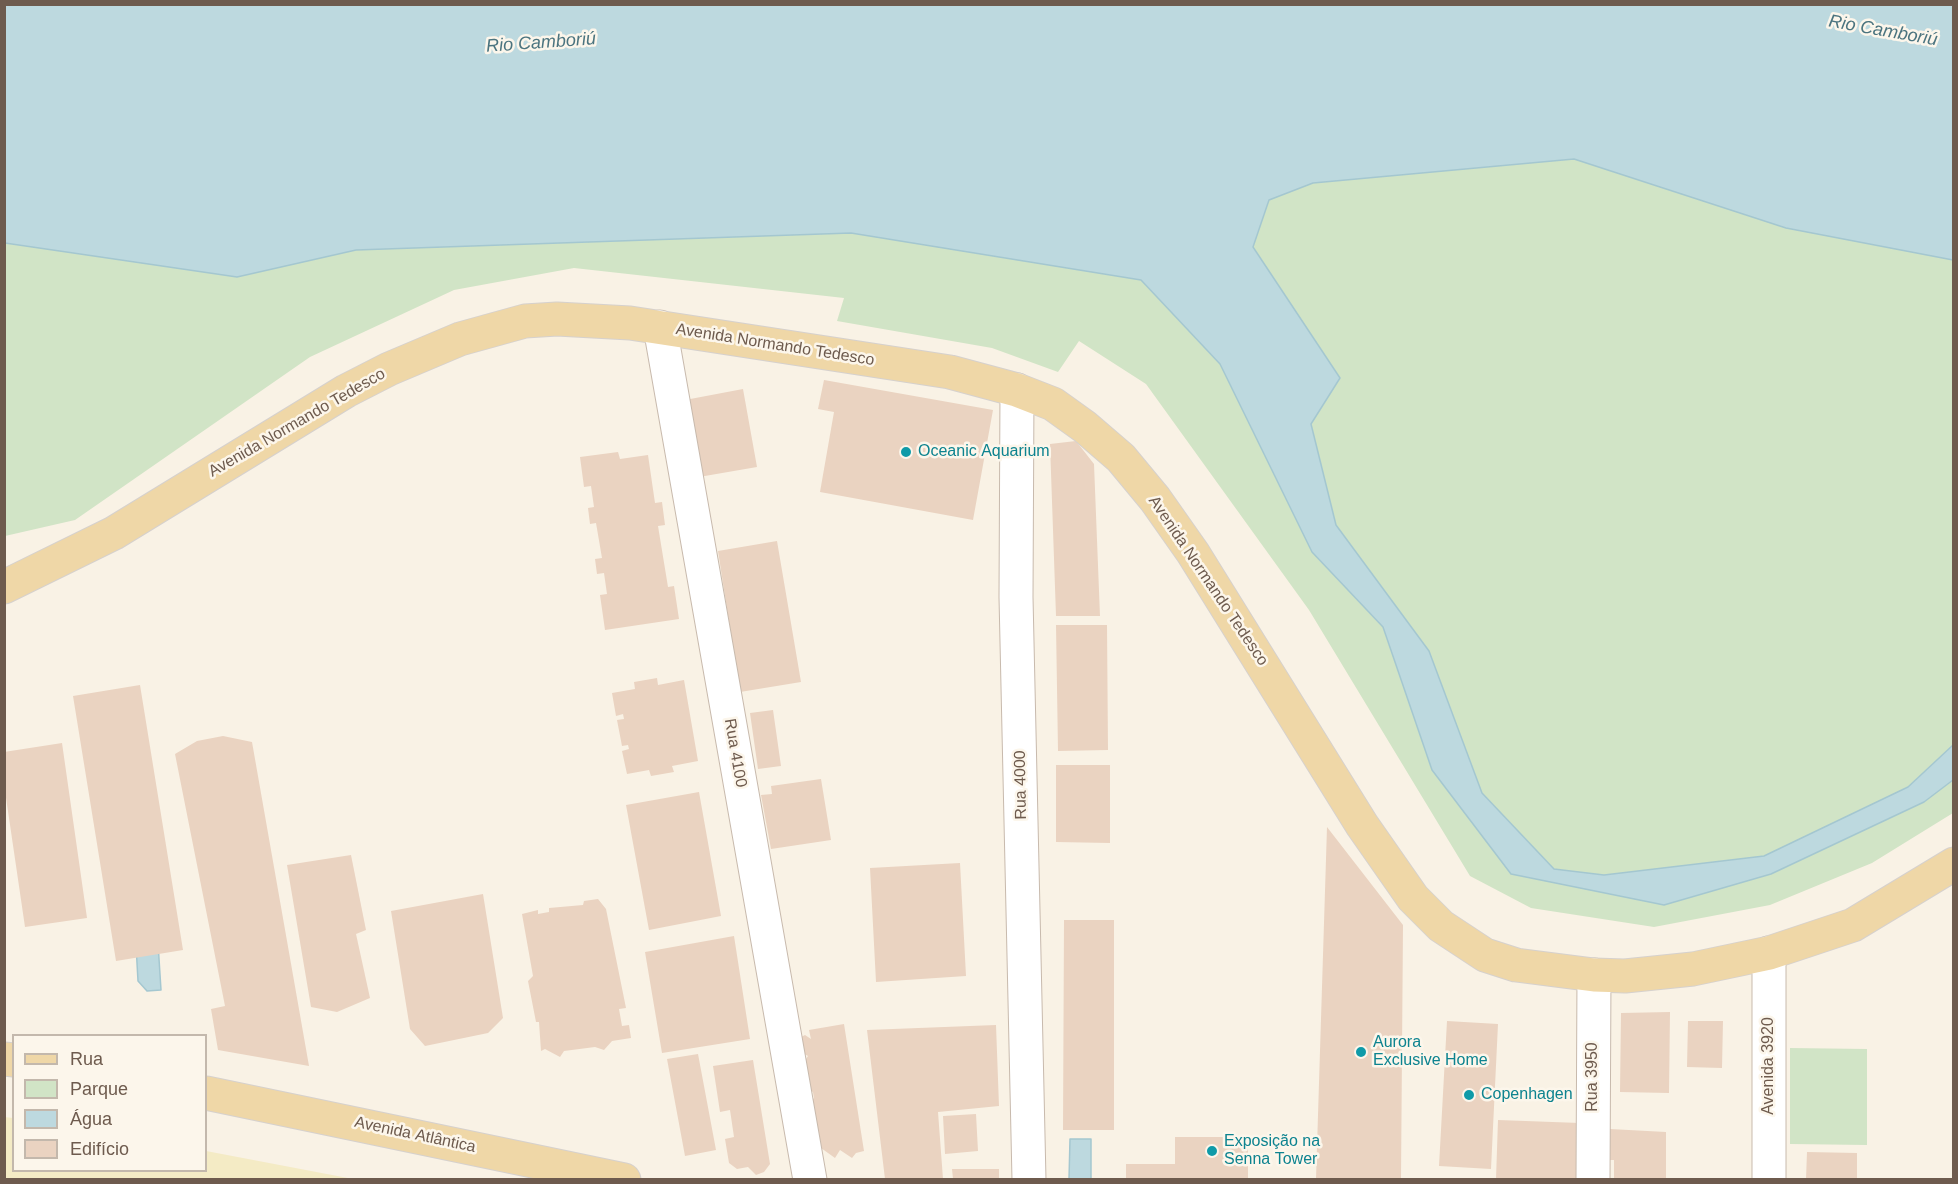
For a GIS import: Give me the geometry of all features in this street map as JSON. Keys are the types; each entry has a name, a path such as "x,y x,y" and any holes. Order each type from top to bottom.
{"main road":[{"name":"Avenida Normando Tedesco","path":"4,587 114,533 346,391 389,369 460,339 497,327 536,321 592,320 660,327 950,372 1017,390 1053,404 1085,428 1121,458 1155,499 1194,553 1362,825 1413,898 1441,926 1485,955 1516,965 1594,975 1659,974 1769,953 1853,925 1953,864"},
{"name":"Avenida Atlântica","path":"207,1093 624,1179"}],"street":[{"name":"Rua 4100","path":"660,327 810,1179"},
{"name":"Rua 4000","path":"1017,390 1016,597 1029,1179"},
{"name":"Avenida 3920","path":"1769,953 1769,1179"},
{"name":"Rua 3950","path":"1593,1179 1594,975"}],"green space":[{"path":"1574,159 1786,228 1953,260 1953,745 1908,787 1764,856 1604,875 1554,869 1482,793 1429,651 1336,525 1311,424 1340,378 1253,247 1269,200 1313,183"},
{"path":"851,233 1141,280 1220,364 1312,552 1383,627 1432,770 1512,874 1664,905 1924,802 1953,780 1953,813 1872,863 1770,905 1654,927 1531,908 1470,876 1309,610 1146,384 1079,341 1058,372 992,348 837,321 844,298 574,268 454,290 310,357 75,520 5,536 5,243 237,276 356,250"},
{"path":"1790,1048 1867,1049 1867,1145 1790,1144"}],"sand":[{"path":"4,1117 12,1118 12,1172 207,1172 207,1151 353,1179 5,1179"}],"water":[{"name":"Rio Camboriú","path":"5,4 1953,5 1953,260 1786,228 1574,159 1313,183 1269,200 1253,247 1340,378 1311,424 1336,525 1429,651 1482,793 1554,869 1604,875 1764,856 1908,787 1953,745 1953,780 1924,802 1771,874 1664,905 1511,874 1432,770 1383,627 1312,552 1220,364 1141,280 851,233 356,250 237,277 5,243"},
{"path":"158,943 161,990 147,991 138,981 136,945"},
{"path":"1070,1139 1091,1139 1091,1179 1069,1179"}],"building":[{"name":"Oceanic Aquarium","path":"824,380 993,410 973,520 820,492 834,412 818,409"},
{"path":"743,389 757,467 699,477 685,400"},
{"path":"1076,441 1094,464 1100,616 1056,616 1050,444"},
{"path":"618,452 620,459 648,455 655,503 662,502 665,525 658,526 668,587 674,586 679,619 605,630 600,595 607,594 604,573 597,574 595,559 602,558 596,523 590,524 588,508 594,507 591,486 584,487 580,457"},
{"path":"777,541 801,682 740,692 718,551"},
{"path":"1056,625 1107,625 1108,750 1058,751"},
{"path":"657,678 658,685 684,680 698,761 672,766 674,772 651,776 649,770 627,774 622,751 629,749 628,745 622,746 617,720 624,719 623,714 616,716 612,693 635,689 634,682"},
{"path":"140,685 183,950 116,961 73,696"},
{"path":"773,710 781,766 758,769 750,713"},
{"path":"223,736 252,742 309,1066 218,1050 211,1009 225,1006 175,754 197,741"},
{"path":"62,743 87,918 25,927 4,784 4,752"},
{"path":"1056,765 1110,765 1110,843 1056,842"},
{"path":"821,779 831,840 771,849 761,795 772,794 771,786"},
{"path":"699,792 721,916 649,930 626,805"},
{"name":"Aurora Exclusive Home","path":"1327,827 1403,925 1401,1179 1316,1179"},
{"path":"351,855 366,930 356,934 370,998 337,1012 311,1007 287,865"},
{"path":"960,863 966,976 876,982 870,868"},
{"path":"483,894 503,1018 488,1033 425,1046 410,1029 391,911"},
{"path":"598,899 606,909 626,1008 619,1009 622,1026 629,1025 631,1038 612,1041 604,1050 595,1047 564,1051 560,1057 545,1049 541,1051 539,1022 536,1022 528,981 533,976 522,914 538,910 538,914 549,912 549,908 583,905 584,901"},
{"path":"1064,920 1114,920 1114,1130 1063,1130"},
{"path":"734,936 750,1039 662,1053 645,952"},
{"path":"1670,1012 1669,1093 1620,1092 1621,1013"},
{"name":"Copenhagen","path":"1447,1021 1498,1024 1491,1169 1439,1166"},
{"path":"1688,1021 1723,1021 1722,1068 1687,1067"},
{"path":"844,1024 864,1151 856,1153 852,1158 840,1150 835,1158 814,1143 819,1135 815,1132 808,1106 814,1098 813,1092 809,1090 809,1074 802,1065 808,1056 801,1052 801,1037 805,1035 811,1039 809,1030"},
{"path":"996,1025 999,1106 938,1112 943,1179 885,1179 867,1030"},
{"path":"698,1054 716,1150 685,1156 667,1059"},
{"path":"753,1060 770,1164 764,1172 756,1175 748,1167 737,1169 729,1163 725,1139 734,1137 730,1110 720,1112 713,1066"},
{"path":"976,1114 978,1151 945,1154 943,1116"},
{"path":"1498,1120 1580,1123 1579,1179 1496,1179"},
{"path":"1610,1129 1666,1132 1666,1179 1614,1179 1614,1160 1610,1160"},
{"name":"Exposição na Senna Tower","path":"1175,1137 1248,1137 1248,1179 1126,1179 1126,1164 1175,1164"},
{"path":"1807,1152 1857,1153 1857,1179 1806,1179"},
{"path":"952,1169 999,1169 999,1179 953,1179"}],"place":[{"name":"Oceanic Aquarium","path":"906,452"},
{"name":"Aurora Exclusive Home","path":"1361,1052"},
{"name":"Copenhagen","path":"1469,1095"},
{"name":"Exposição na Senna Tower","path":"1212,1151"}]}
